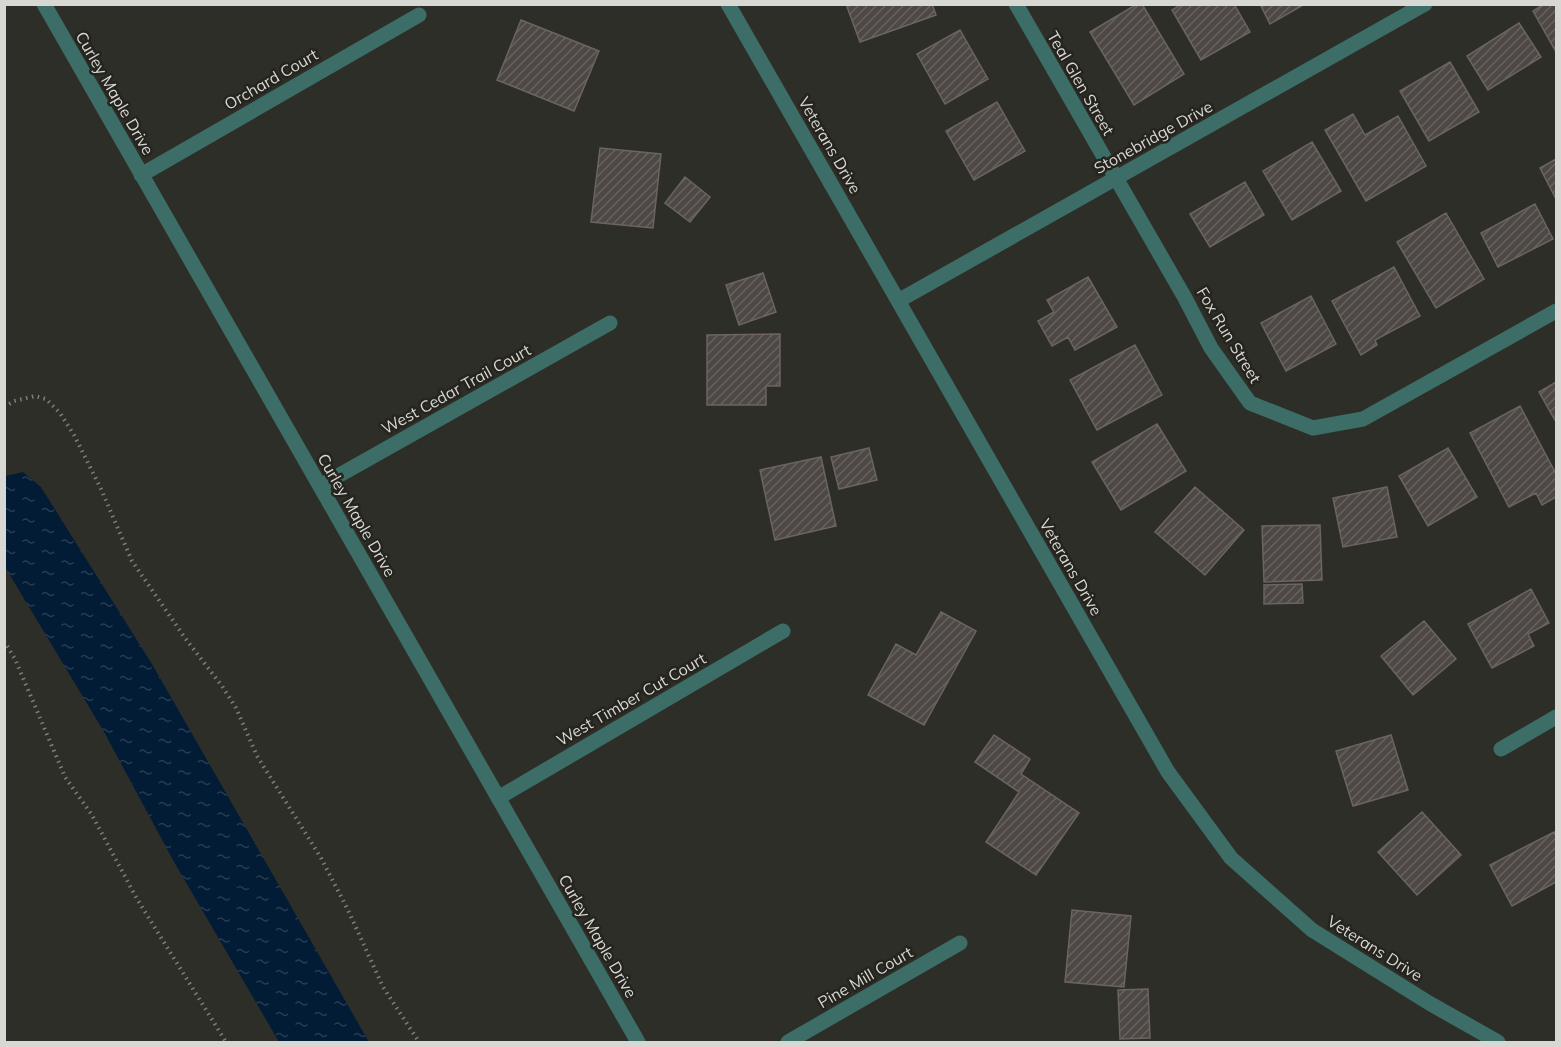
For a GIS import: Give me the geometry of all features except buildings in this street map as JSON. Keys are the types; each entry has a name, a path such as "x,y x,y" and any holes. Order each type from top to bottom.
{"street":[{"name":"Curley Maple Drive","path":"44,4 638,1042"},
{"name":"Veterans Drive","path":"728,4 1168,772 1231,858 1312,930 1498,1042"},
{"name":"Teal Glen Street","path":"1016,4 1115,178"},
{"name":"Stonebridge Drive","path":"898,301 1425,4"},
{"name":"Orchard Court","path":"141,175 419,15"},
{"name":"Fox Run Street","path":"1115,178 1185,298 1211,348 1250,403 1313,428 1363,419 1557,311"},
{"name":"West Cedar Trail Court","path":"320,486 610,323"},
{"name":"West Timber Cut Court","path":"498,798 783,631"},
{"path":"1501,749 1557,717"},
{"name":"Pine Mill Court","path":"788,1042 960,943"},
{"path":"1469,1026 1486,1042"}],"path":[{"path":"4,406 35,396 46,399 60,413 74,435 101,489 132,561 236,708 257,756 321,858 348,910 383,987 419,1042"},
{"path":"4,640 15,659 65,777 92,815 137,899 226,1042"}],"water":[{"path":"23,472 41,487 152,664 369,1042 279,1042 174,862 104,732 5,567 5,476"}]}
